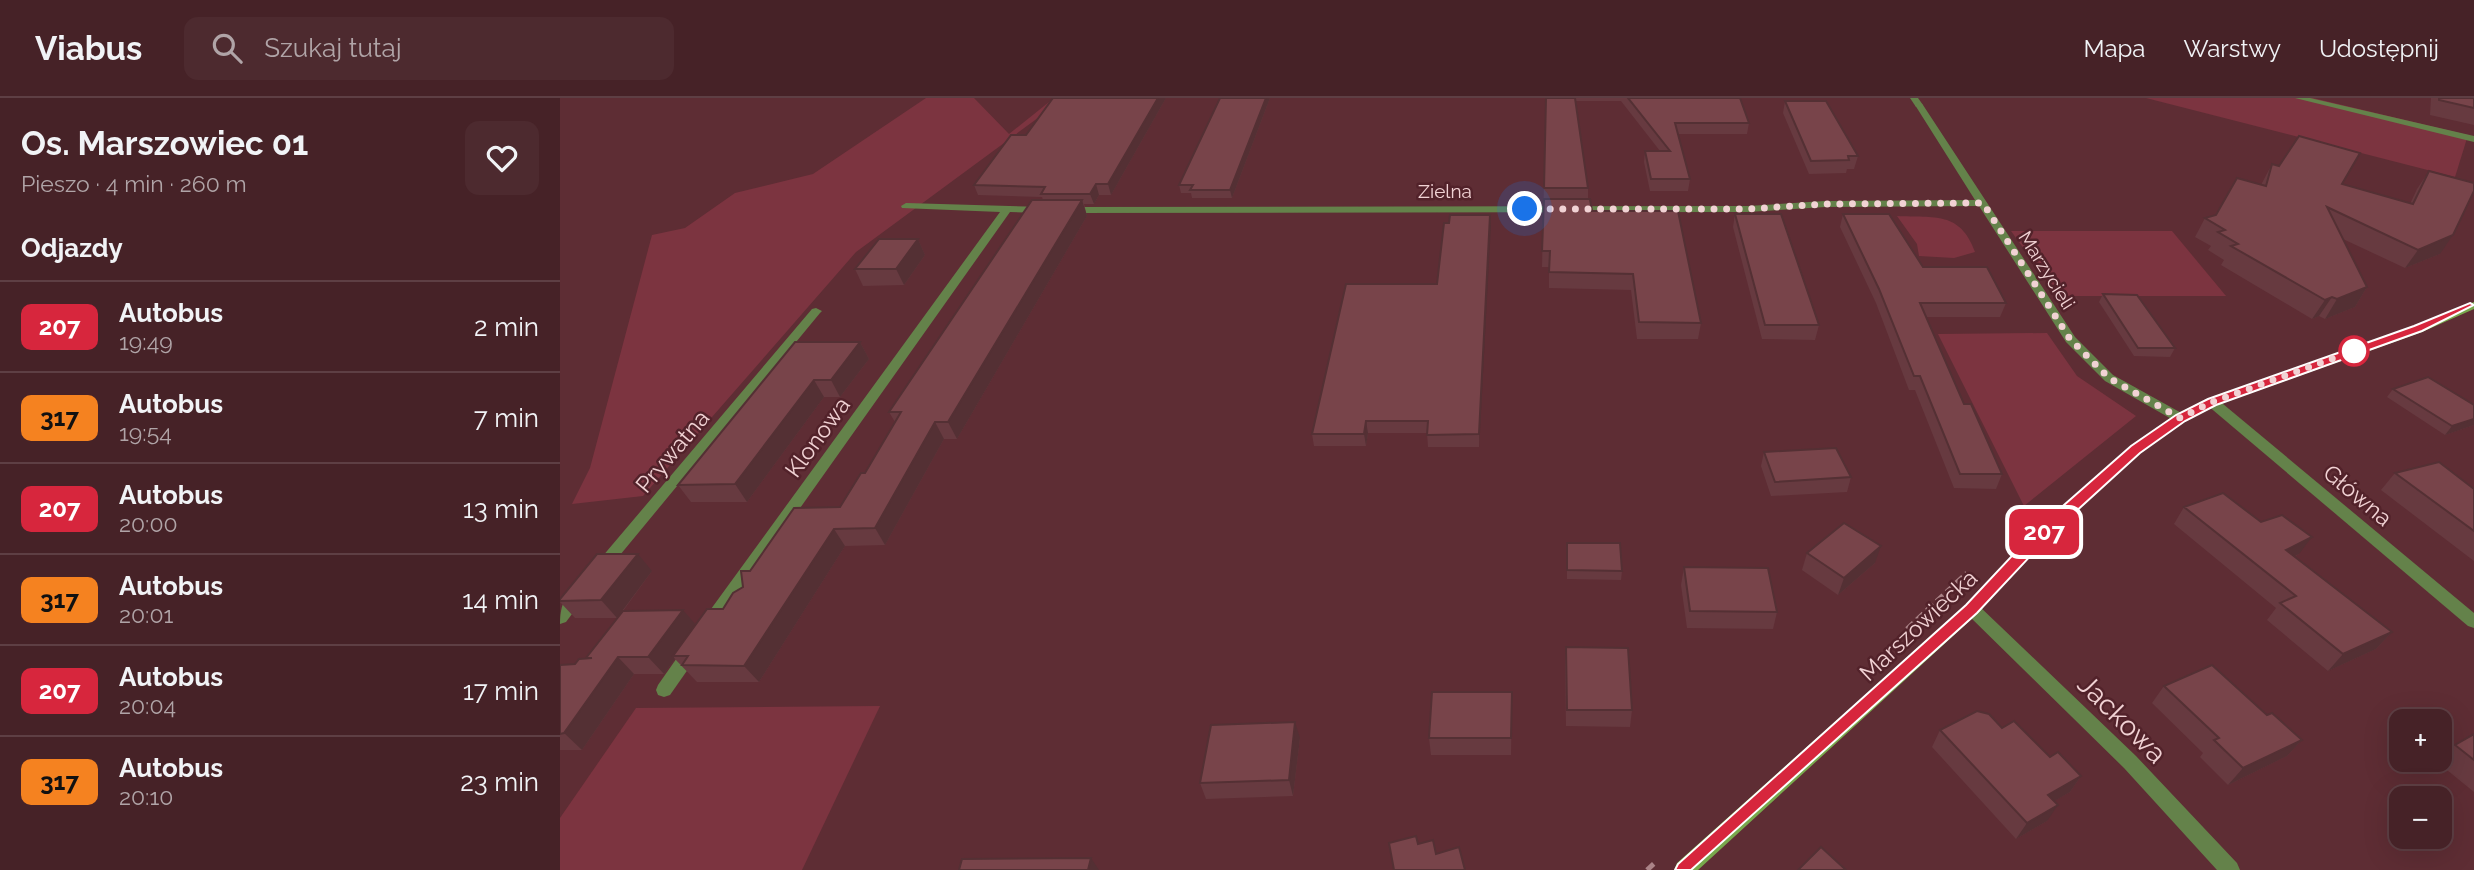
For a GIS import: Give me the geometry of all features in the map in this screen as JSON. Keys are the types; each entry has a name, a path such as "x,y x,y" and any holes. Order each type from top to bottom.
{"street":[{"path":"2299,98 2474,139"},
{"name":"Marzycieli","path":"1917,102 2070,339 2109,378 2180,418"},
{"name":"Zielna","path":"906,206 1006,210 1748,209 1825,204 1983,203"},
{"name":"Klonowa","path":"664,690 1006,210"},
{"name":"Marszowiecka","path":"1684,870 1972,609 2045,531 2136,449 2180,418 2212,402 2474,305"},
{"name":"Prywatna","path":"560,618 816,311"},
{"name":"Główna","path":"2212,402 2474,622"},
{"name":"Jackowa","path":"1972,609 2130,762 2230,870"}],"shaded area":[{"path":"926,98 974,98 1009,134 1054,98 1065,98 856,252 643,496 572,504 590,468 652,235 685,228 735,193 813,174"},
{"path":"2146,98 2313,98 2468,135 2455,177"},
{"path":"1897,216 1934,217 1954,223 1962,229 1975,252 1954,258 1919,256 1917,244"},
{"path":"2011,231 2172,231 2226,296 2058,296"},
{"path":"2047,333 2077,376 2136,416 2024,506 1938,334"},
{"path":"880,706 802,870 560,870 560,818 636,708"}],"building":[{"path":"1053,98 1158,98 1108,184 1096,184 1090,194 1041,194 1045,187 974,185 1011,135 1026,135"},
{"path":"1220,98 1266,98 1230,190 1190,190 1193,185 1179,185"},
{"path":"1546,98 1575,98 1588,188 1544,188"},
{"path":"1628,98 1740,98 1749,123 1675,123 1690,179 1651,179 1645,151 1670,151"},
{"path":"2474,98 2474,108 2439,100"},
{"path":"1785,101 1826,101 1858,156 1848,156 1849,160 1811,161"},
{"path":"2299,136 2360,153 2342,184 2413,204 2429,171 2474,183 2474,191 2453,235 2418,250 2327,207 2367,287 2337,299 2332,297 2325,300 2231,246 2238,244 2218,232 2225,230 2205,218 2216,215 2237,178 2266,186 2272,164 2279,166"},
{"path":"1544,199 1590,199 1592,211 1678,211 1701,323 1639,322 1633,274 1549,272 1550,251 1542,251"},
{"path":"1032,200 1082,200 948,422 935,422 875,528 834,529 744,666 682,665 688,656 673,656 707,609 723,609 733,593 743,587 741,571 750,571 794,508 840,507 861,473 865,473 901,412 889,412"},
{"path":"1735,214 1781,214 1819,325 1765,325"},
{"path":"1843,214 1889,214 1923,267 1987,267 2006,303 1920,303 1964,404 1971,404 2002,474 1960,474 1920,376 1914,376 1879,289"},
{"path":"1450,215 1490,215 1479,434 1427,435 1428,421 1366,421 1364,434 1312,434 1346,284 1437,284 1444,223 1449,223"},
{"path":"879,239 918,239 896,269 855,269"},
{"path":"2103,294 2137,295 2175,348 2138,348"},
{"path":"795,342 860,342 831,380 814,380 735,484 678,485"},
{"path":"2428,377 2474,405 2474,419 2452,426 2393,389"},
{"path":"1836,448 1851,477 1775,482 1764,452"},
{"path":"2439,462 2474,489 2474,531 2395,473"},
{"path":"2223,493 2261,522 2282,515 2312,537 2286,550 2392,632 2343,654 2280,603 2296,596 2184,507"},
{"path":"1844,523 1881,546 1844,578 1807,553"},
{"path":"1567,543 1620,543 1622,571 1567,570"},
{"path":"597,554 638,554 601,600 560,601 560,599"},
{"path":"1684,567 1768,568 1777,612 1690,611"},
{"path":"683,610 648,657 618,657 564,733 560,734 560,665 575,664 579,659 592,658 586,658 623,611"},
{"path":"1566,647 1628,648 1632,710 1567,710"},
{"path":"2212,665 2267,715 2272,713 2302,740 2243,768 2214,740 2219,738 2164,686"},
{"path":"1432,692 1512,692 1511,738 1429,738"},
{"path":"1977,711 1989,714 2002,728 2014,721 2050,757 2058,752 2081,776 2048,795 2058,805 2027,823 1940,730"},
{"path":"1295,722 1289,780 1200,783 1211,725"},
{"path":"2474,734 2474,760 2455,745"},
{"path":"1416,836 1418,844 1433,840 1436,854 1459,847 1465,870 1394,870 1389,843"},
{"path":"1821,847 1846,870 1798,870"},
{"path":"1091,858 1088,870 959,870 962,859"}],"bus line":[{"name":"207","path":"1684,870 1972,609 2045,531 2136,449 2180,418 2212,402 2418,329 2474,305"}],"route":[{"path":"1525,209 1748,209 1825,204 1983,203 2070,339 2109,378 2180,418 2212,402 2354,351"}]}
